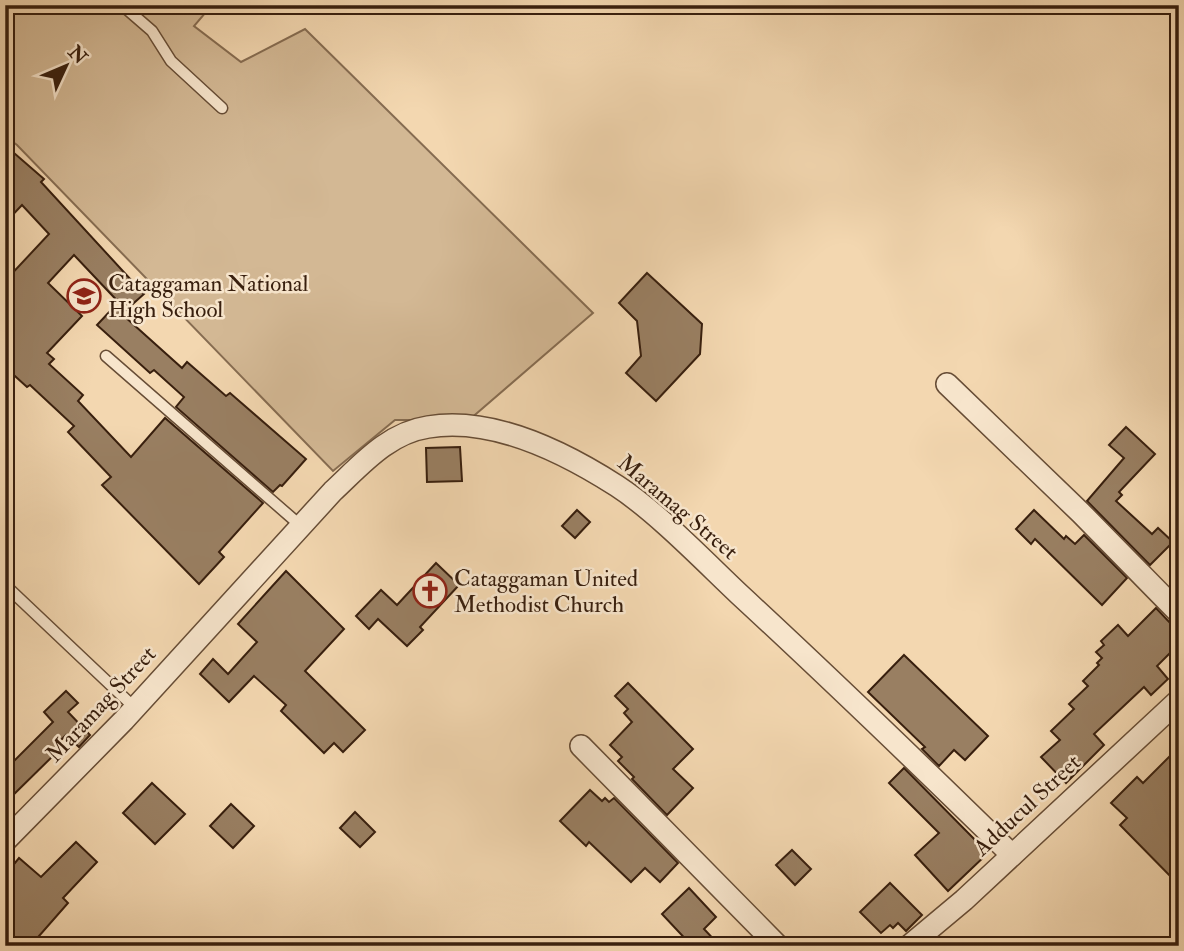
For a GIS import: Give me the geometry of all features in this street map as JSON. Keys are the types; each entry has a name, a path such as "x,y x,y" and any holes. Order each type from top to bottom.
{"street":[{"path":"947,384 1081,513 1179,613"},
{"name":"Maramag Street","path":"5,841 135,708 333,491 370,457 405,433 429,426 470,427 516,436 563,454 619,487 685,544 1012,855"},
{"name":"Adducul Street","path":"909,946 1012,855 1179,700"},
{"path":"581,746 778,946"}],"lane":[{"path":"122,5 152,31 171,61 222,108"},
{"path":"107,356 301,526"},
{"path":"5,585 135,708"}],"shaded area":[{"path":"5,5 212,5 194,26 241,62 305,29 593,313 469,420 395,420 333,471 17,145 5,136"}],"building":[{"path":"14,153 44,179 41,182 144,294 126,310 74,255 48,283 82,316 47,353 54,359 49,364 83,395 78,401 131,457 165,418 263,503 219,552 224,557 199,584 102,485 111,477 68,432 74,426 30,385 27,387 5,367 5,281 49,234 22,205 5,223 5,164"},
{"path":"647,273 702,324 700,354 656,401 626,373 641,356 637,321 619,303"},
{"path":"114,307 182,368 187,362 226,396 230,393 306,459 282,486 273,492 176,407 184,397 154,370 150,373 97,325"},
{"path":"1126,427 1155,454 1119,492 1122,495 1116,501 1152,534 1158,528 1173,542 1150,565 1087,501 1124,458 1109,445"},
{"path":"460,447 462,481 427,482 426,448"},
{"path":"577,510 590,522 575,538 562,526"},
{"path":"1034,510 1064,539 1066,536 1075,544 1084,535 1127,578 1102,605 1035,539 1031,544 1016,529"},
{"path":"436,563 459,585 420,627 423,630 407,646 378,619 369,629 356,616 381,590 397,605"},
{"path":"286,571 344,629 305,671 365,730 343,752 334,743 324,753 281,711 286,705 254,676 229,702 200,674 213,659 228,674 257,642 238,624"},
{"path":"1156,608 1170,623 1179,626 1179,644 1157,666 1168,679 1151,695 1144,687 1094,734 1104,745 1066,783 1041,757 1060,740 1051,731 1074,709 1069,704 1088,686 1083,681 1099,665 1097,663 1102,658 1096,652 1104,645 1101,641 1118,625 1128,636"},
{"path":"904,655 988,736 965,760 954,750 939,766 922,749 925,747 868,692"},
{"path":"628,683 693,749 673,769 693,788 667,815 632,779 634,777 618,761 622,757 610,745 632,722 624,713 628,709 615,696"},
{"path":"66,691 78,703 68,712 90,735 79,747 66,735 56,745 60,749 5,803 5,770 53,722 44,712"},
{"path":"1179,747 1179,885 1120,825 1127,818 1111,803 1137,777 1143,783"},
{"path":"904,768 988,853 948,891 915,855 939,833 889,783"},
{"path":"152,783 185,814 155,844 123,813"},
{"path":"590,790 602,801 605,798 609,802 614,798 678,863 660,882 645,868 631,882 589,842 586,846 560,821"},
{"path":"231,804 254,826 233,848 210,826"},
{"path":"355,812 375,832 360,847 340,828"},
{"path":"76,842 97,862 63,898 68,903 39,936 49,946 5,946 5,875 19,858 41,877"},
{"path":"792,850 811,869 795,885 776,865"},
{"path":"890,883 922,915 906,931 898,923 893,928 890,925 881,933 860,912"},
{"path":"689,888 716,917 704,929 720,946 692,946 662,914"}],"place":[{"name":"Cataggaman National High School","path":"84,296"},
{"name":"Cataggaman United Methodist Church","path":"430,591"}]}
